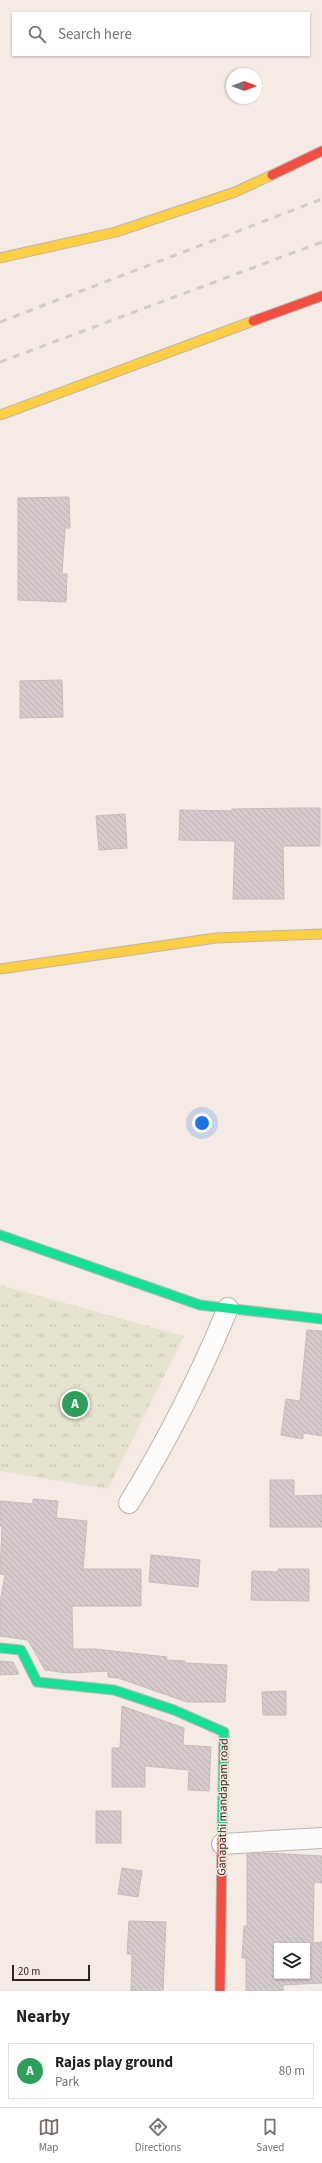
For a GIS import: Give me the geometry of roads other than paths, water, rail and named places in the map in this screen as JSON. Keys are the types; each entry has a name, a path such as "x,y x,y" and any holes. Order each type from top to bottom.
{"street":[{"path":"0,258 116,232 235,192 322,151"},
{"path":"0,414 322,296"},
{"path":"0,969 57,963 145,947 217,938 322,934"},
{"path":"0,1234 200,1305 322,1319"},
{"path":"129,1503 171,1431 203,1367 228,1308"},
{"name":"Ganapathi mandapam road","path":"0,1648 21,1650 37,1682 114,1690 174,1710 224,1732 220,1991"},
{"path":"222,1844 322,1838"}],"railway":[{"path":"0,322 322,199"},
{"path":"0,362 322,242"}],"place":[{"name":"Rajas play ground","path":"75,1404"}]}
